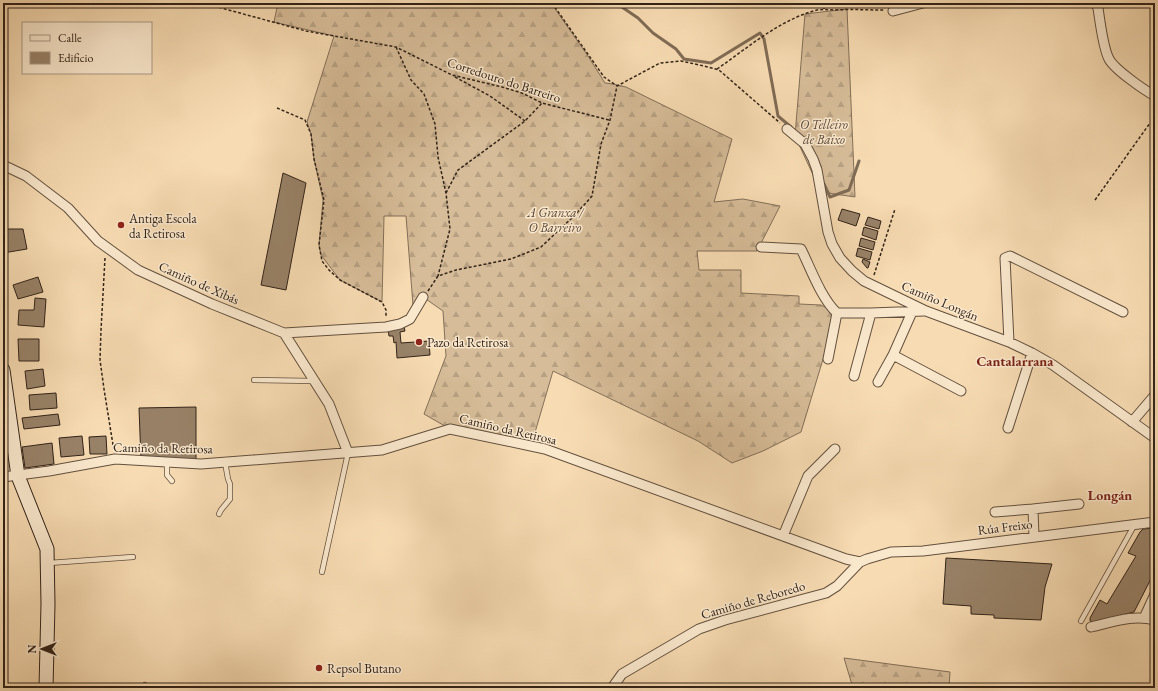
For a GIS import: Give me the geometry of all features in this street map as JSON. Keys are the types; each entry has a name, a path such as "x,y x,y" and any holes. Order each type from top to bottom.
{"street":[{"path":"893,11 923,3"},
{"path":"1095,3 1098,8 1109,60 1116,68 1155,96"},
{"name":"Camiño Longán","path":"787,129 805,144 813,159 817,170 828,232 832,244 840,258 852,271 864,281 926,311 1009,342 1032,353 1053,365 1155,438"},
{"name":"Camiño de Xibás","path":"3,165 26,176 68,208 98,241 138,270 212,304 284,333"},
{"path":"761,247 801,249 826,299 837,313 926,311"},
{"path":"1009,342 1005,258 1010,256 1123,312"},
{"path":"348,453 329,404 284,333 386,327 400,324 410,319 423,297"},
{"path":"878,382 893,355 912,312"},
{"path":"828,359 837,313"},
{"path":"854,376 871,313"},
{"path":"1008,428 1032,353"},
{"path":"893,355 961,391"},
{"path":"3,370 18,476 47,549 48,604 46,688"},
{"path":"1132,422 1155,395"},
{"name":"Camiño da Retirosa","path":"3,477 18,476 115,459 201,464 382,450 450,429 545,449 846,559 860,562"},
{"path":"783,536 808,476 835,449"},
{"path":"995,512 1079,504"},
{"path":"1033,509 1034,537"},
{"name":"Rúa Freixo","path":"860,562 891,552 924,551 1155,522"},
{"name":"Camiño de Reboredo","path":"612,688 622,674 699,630 725,620 826,593 837,586 860,562"},
{"path":"1144,618 1155,594"},
{"path":"1091,627 1129,618 1155,620"}],"lane":[{"path":"254,380 314,381"},
{"path":"322,572 348,453"},
{"path":"167,462 167,475 172,481"},
{"path":"219,514 230,499 230,484 225,462"},
{"path":"1081,621 1135,524"},
{"path":"47,563 133,557"}],"path":[{"name":"Corredouro do Barreiro","path":"210,3 214,6 306,31 396,47 452,75 522,93 542,103 610,120"},
{"path":"552,3 604,77 617,86"},
{"path":"824,10 826,3"},
{"path":"717,69 762,36 790,20 818,10 847,9 893,11"},
{"path":"396,47 411,80 424,94 435,124 438,157 446,193 450,229 438,276 423,297"},
{"path":"617,86 660,63 681,61 717,69 787,129"},
{"path":"452,75 490,96 525,122"},
{"path":"438,276 456,270 511,259 541,247 575,215 592,196 601,144 610,120 617,86"},
{"path":"446,193 458,170 525,122 542,103"},
{"path":"277,108 305,120 311,134 314,160 324,200 319,245 322,262 340,280 382,302 386,310 386,327"},
{"path":"1095,200 1155,116"},
{"path":"871,284 894,209"},
{"path":"106,247 100,360 115,459"}],"green space":[{"name":"A Granxa / O Barreiro","path":"278,3 551,3 605,83 626,87 732,139 714,202 743,199 780,206 757,251 697,251 699,270 741,270 741,293 799,296 799,304 821,305 837,313 801,432 763,451 732,463 698,441 553,371 531,446 450,429 424,414 446,356 443,311 423,297 413,305 406,216 384,216 382,302 340,280 321,255 319,245 323,200 314,159 311,134 307,122 334,36 274,22"},
{"name":"O Telleiro de Baixo","path":"847,9 855,197 821,192 795,136 805,14"},
{"path":"844,658 950,672 949,688 853,688"}],"building":[{"path":"283,173 306,183 286,290 261,285"},
{"path":"842,209 860,214 856,226 838,220"},
{"path":"868,217 881,221 879,229 865,225"},
{"path":"864,227 878,231 876,240 862,235"},
{"path":"3,229 23,229 27,249 3,253"},
{"path":"861,238 875,242 873,250 859,246"},
{"path":"858,248 872,252 870,260 856,256"},
{"path":"863,259 870,262 868,268 862,262"},
{"path":"38,277 43,292 18,299 13,285"},
{"path":"35,298 46,299 44,327 18,325 19,310 34,310"},
{"name":"Pazo da Retirosa","path":"404,327 405,331 400,332 401,343 429,341 430,355 397,358 396,342 394,343 393,336 389,336 388,329"},
{"path":"18,339 39,339 39,361 19,361"},
{"path":"43,369 45,386 27,389 25,371"},
{"path":"56,393 57,408 30,410 29,395"},
{"path":"196,407 196,464 141,460 139,408"},
{"path":"58,414 60,425 24,429 22,418"},
{"path":"82,436 84,455 61,457 59,438"},
{"path":"106,436 107,454 90,454 89,437"},
{"path":"52,443 54,464 25,468 22,447"},
{"path":"1155,528 1155,571 1134,612 1093,622 1090,621 1090,618 1100,600 1107,604 1136,556 1128,553 1140,532 1143,529"},
{"path":"946,558 1052,564 1045,587 1041,620 994,618 994,615 971,614 971,606 943,604"}],"waterway":[{"path":"616,3 638,18 653,33 676,49 684,59 711,63 760,33 764,39 778,116 791,127"},
{"path":"824,184 830,197 849,190 859,161"}],"place":[{"name":"Antiga Escola da Retirosa","path":"121,225"},
{"name":"Pazo da Retirosa","path":"419,342"},
{"name":"Repsol Butano","path":"319,668"}],"district":[{"name":"Cantalarrana","path":"1015,361"},
{"name":"Longán","path":"1110,495"}]}
